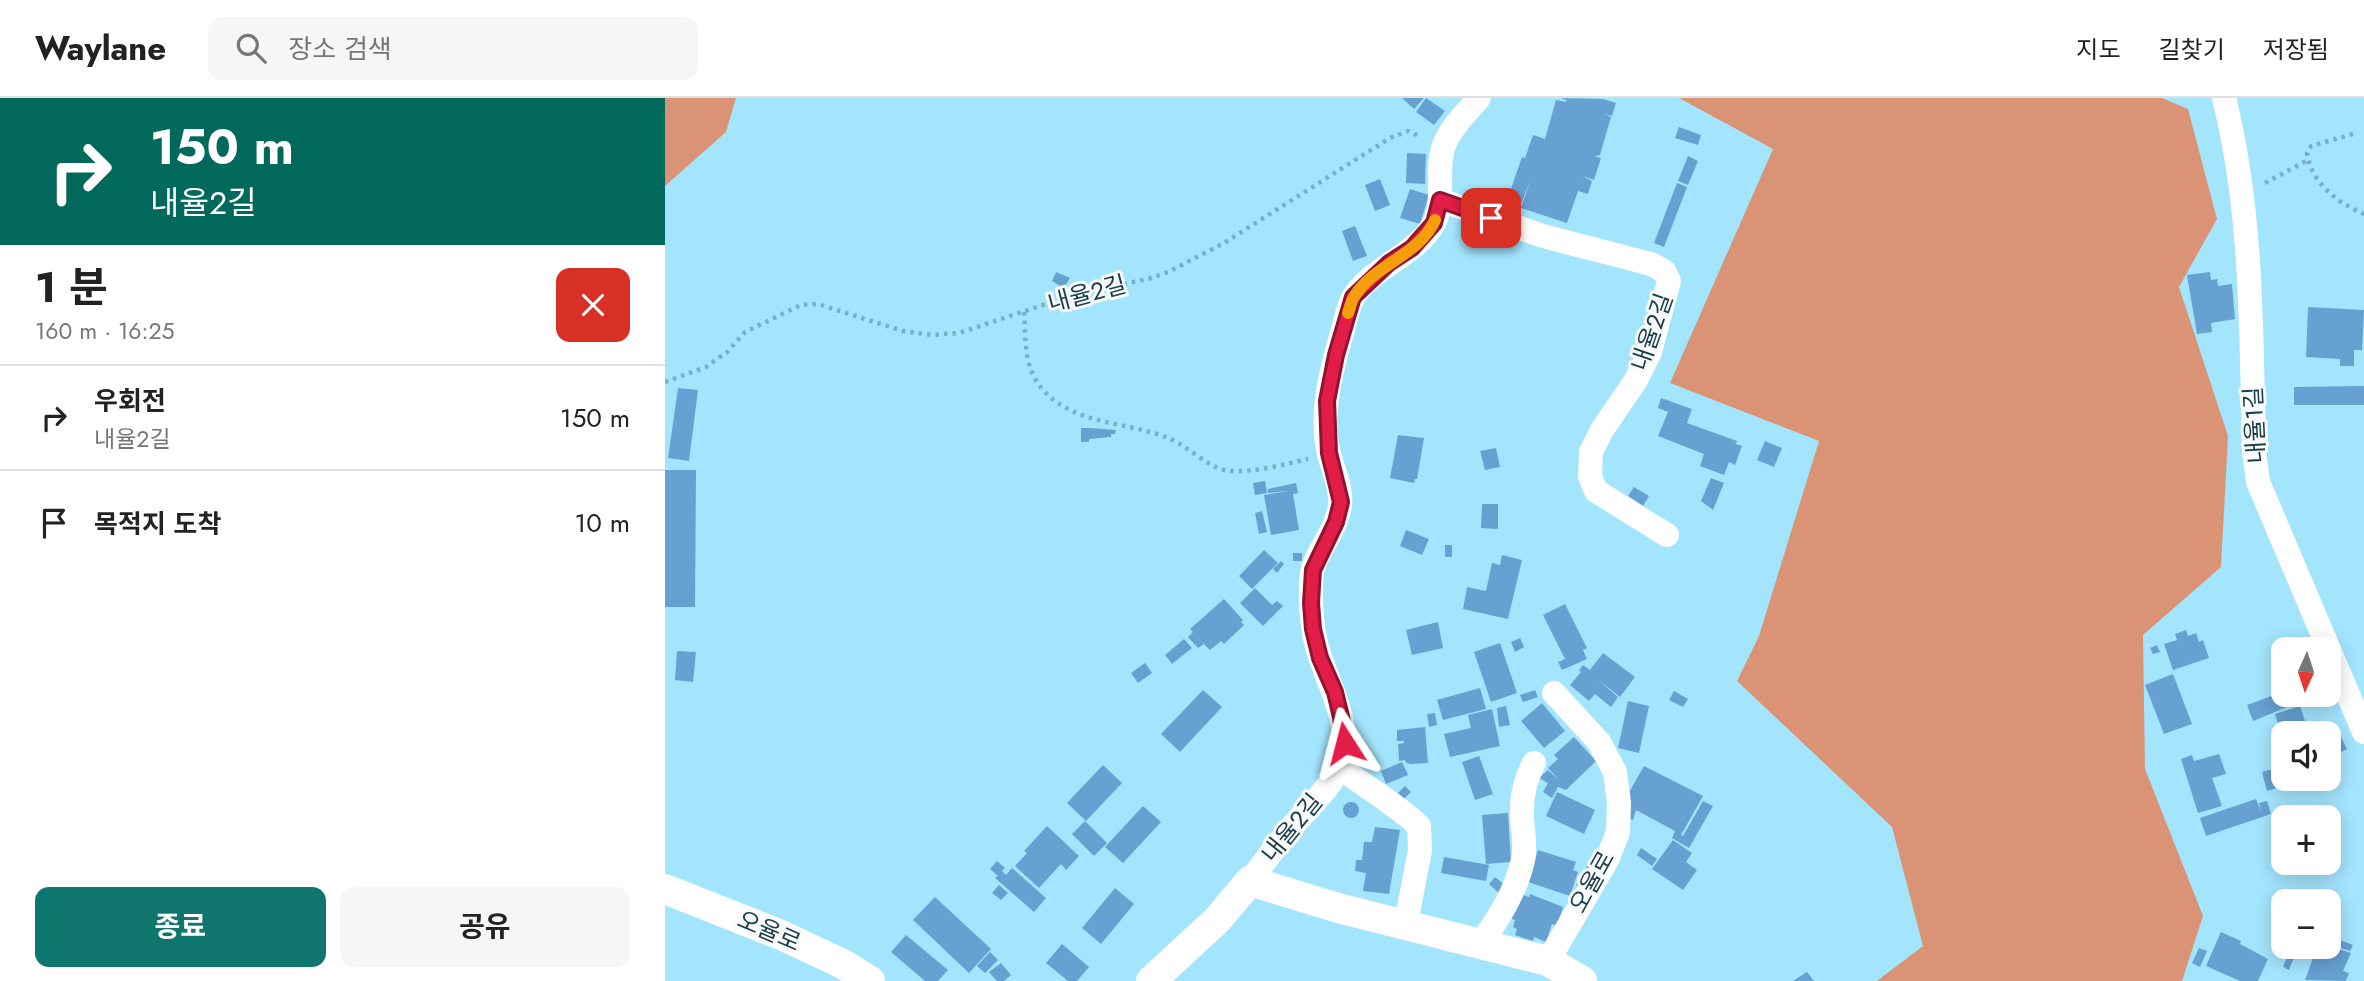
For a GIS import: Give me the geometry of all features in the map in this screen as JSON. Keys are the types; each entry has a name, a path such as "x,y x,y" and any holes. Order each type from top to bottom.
{"street":[{"path":"1406,923 1420,850 1419,826 1403,811 1362,785 1340,767 1345,743 1341,717 1335,692 1320,658 1313,629 1313,570 1336,522 1341,502 1329,453 1327,401 1336,355 1353,297 1389,263 1412,248 1434,223 1440,200 1443,146 1456,125 1479,98"},
{"name":"내율1길","path":"2224,98 2233,134 2247,232 2254,451 2258,482 2364,732"},
{"name":"내율2길","path":"1440,200 1543,236 1651,264 1664,271 1669,281 1650,352 1636,380 1602,430 1591,452 1590,476 1596,491 1667,535"},
{"name":"오율로","path":"1548,961 1607,860 1618,832 1619,803 1615,772 1599,742 1554,693"},
{"path":"1481,943 1497,921 1513,890 1524,858 1521,812 1524,785 1534,763"},
{"name":"내율2길","path":"1250,881 1340,767"},
{"path":"1151,981 1217,920 1250,881 1338,908 1548,961 1582,981"},
{"name":"오율로","path":"665,889 793,941 843,964 870,981"}],"path":[{"name":"내율2길","path":"665,382 706,367 727,352 745,332 801,305 818,304 903,331 932,335 959,333 1079,293 1148,279 1168,272 1224,243 1390,138 1408,131 1443,146"},
{"path":"2353,134 2311,146 2307,153 2318,181 2326,190 2364,214"},
{"path":"2265,183 2308,160"},
{"name":"내율2길","path":"1024,312 1027,360 1034,377 1046,393 1070,411 1168,438 1192,450 1210,464 1228,471 1303,460 1329,453"}],"shaded area":[{"path":"665,98 736,98 726,132 665,186"},
{"path":"1679,98 2162,98 2188,109 2217,219 2179,287 2228,436 2221,567 2143,635 2145,769 2203,916 2182,981 1877,981 1923,946 1892,827 1737,681 1759,636 1819,441 1670,383 1773,149"}],"building":[{"path":"1402,98 1424,98 1414,109"},
{"path":"1426,98 1445,111 1434,125 1416,112"},
{"path":"1561,98 1603,99 1616,103 1612,116 1605,114 1611,117 1600,155 1594,156 1601,158 1594,180 1582,176 1592,181 1588,194 1578,191 1567,223 1521,208 1530,181 1520,207 1506,203 1522,157 1525,158 1533,135 1545,139 1556,100 1566,102"},
{"path":"1679,127 1701,135 1698,145 1675,138"},
{"path":"1407,153 1426,154 1425,184 1406,183"},
{"path":"1688,156 1698,161 1688,185 1678,181"},
{"path":"1380,179 1390,205 1375,211 1365,185"},
{"path":"1677,183 1687,187 1664,247 1654,243"},
{"path":"1410,189 1429,195 1420,224 1400,218"},
{"path":"1355,226 1367,256 1353,261 1342,231"},
{"path":"1056,272 1070,278 1064,288 1052,281"},
{"path":"2210,272 2211,280 2217,279 2218,286 2232,284 2235,319 2211,323 2212,332 2197,334 2187,275"},
{"path":"2308,307 2364,310 2362,350 2354,350 2354,366 2340,366 2340,359 2306,357"},
{"path":"2364,386 2364,405 2294,405 2294,387"},
{"path":"678,388 698,390 689,461 668,458"},
{"path":"1661,398 1692,409 1687,423 1737,441 1736,444 1742,446 1735,465 1729,462 1724,475 1700,466 1704,454 1658,436 1668,412 1658,408"},
{"path":"1081,428 1116,430 1111,437 1081,442"},
{"path":"1398,435 1424,438 1414,483 1390,478"},
{"path":"1765,441 1782,448 1774,467 1757,460"},
{"path":"1496,448 1500,467 1485,470 1480,451"},
{"path":"665,470 696,470 695,607 665,607"},
{"path":"1711,478 1724,483 1713,510 1701,501"},
{"path":"1265,481 1267,493 1255,495 1253,483"},
{"path":"1296,483 1298,493 1293,494 1299,530 1271,535 1264,495 1288,491 1268,493 1268,489"},
{"path":"1634,487 1649,496 1643,506 1628,496"},
{"path":"1482,504 1498,504 1498,529 1481,528"},
{"path":"1262,511 1267,532 1259,534 1255,513"},
{"path":"1406,530 1429,539 1422,555 1400,546"},
{"path":"1445,545 1452,545 1452,557 1445,557"},
{"path":"1264,550 1278,563 1252,589 1239,576"},
{"path":"1293,553 1302,553 1302,561 1293,561"},
{"path":"1502,555 1522,560 1508,619 1463,609 1467,587 1486,591 1492,563 1500,565"},
{"path":"1281,561 1284,564 1277,573 1273,569"},
{"path":"1255,588 1272,605 1277,601 1283,606 1263,626 1240,603"},
{"path":"1224,599 1243,620 1241,622 1244,625 1224,644 1221,641 1210,650 1204,644 1198,648 1188,637 1193,632 1190,629"},
{"path":"1565,604 1587,648 1583,650 1587,659 1562,670 1558,662 1565,659 1543,615"},
{"path":"1438,622 1443,648 1412,655 1406,630"},
{"path":"2186,630 2188,636 2196,633 2199,642 2203,640 2209,658 2173,670 2164,644 2177,640 2175,634"},
{"path":"1520,638 1524,647 1515,652 1511,642"},
{"path":"1184,639 1192,648 1172,664 1165,655"},
{"path":"1500,643 1517,693 1491,702 1474,652"},
{"path":"2157,645 2160,652 2153,654 2150,648"},
{"path":"677,651 696,652 693,682 675,680"},
{"path":"1603,653 1635,677 1620,697 1597,679 1618,697 1611,707 1595,694 1589,701 1570,685 1581,672 1579,670 1583,665 1590,670"},
{"path":"1145,663 1152,673 1138,683 1131,673"},
{"path":"2173,674 2192,724 2164,734 2145,685"},
{"path":"1480,688 1486,709 1443,720 1437,700"},
{"path":"1203,690 1222,707 1180,752 1161,734"},
{"path":"1535,690 1538,697 1523,702 1520,695"},
{"path":"1674,691 1688,699 1683,707 1669,700"},
{"path":"2271,696 2271,707 2287,707 2253,721 2247,705"},
{"path":"1628,701 1649,706 1639,753 1618,748"},
{"path":"1542,703 1565,731 1544,748 1521,721"},
{"path":"1506,706 1510,725 1499,727 1497,708"},
{"path":"2300,707 2305,721 2277,721 2275,714"},
{"path":"1492,709 1500,746 1450,757 1444,734 1471,728 1468,715"},
{"path":"1435,713 1437,725 1429,727 1427,714"},
{"path":"1425,727 1428,763 1411,764 1405,760 1399,761 1398,744 1404,741 1397,741 1397,730"},
{"path":"1574,737 1596,761 1566,790 1558,787 1552,798 1543,792 1548,783 1539,778 1548,770 1559,780 1548,768 1558,759 1554,755"},
{"path":"2341,737 2347,749 2341,752"},
{"path":"2219,754 2226,774 2212,778 2222,806 2198,813 2181,759 2192,755 2194,761"},
{"path":"1479,756 1493,794 1475,800 1462,762"},
{"path":"1402,762 1408,775 1386,784 1381,771"},
{"path":"1103,765 1122,783 1086,821 1067,803"},
{"path":"1644,766 1703,796 1681,835 1683,836 1703,801 1713,806 1689,848 1672,838 1675,831 1636,810 1633,820 1624,817 1627,796"},
{"path":"2271,770 2271,790 2267,791 2262,772"},
{"path":"1405,786 1411,792 1404,799 1398,793"},
{"path":"1557,792 1595,810 1584,834 1546,816"},
{"path":"2256,799 2261,811 2259,803 2267,801 2271,814 2206,836 2200,818"},
{"path":"1351,802 1357,804 1357,816 1351,818 1345,816 1343,810 1345,804"},
{"path":"1143,806 1161,822 1123,863 1105,847"},
{"path":"1508,813 1511,862 1486,864 1482,815"},
{"path":"1085,821 1107,843 1094,856 1072,834"},
{"path":"1047,826 1079,856 1066,870 1061,864 1039,888 1015,866 1027,853 1024,851"},
{"path":"1375,827 1400,830 1389,894 1363,891 1366,873 1355,871 1356,860 1362,860 1364,842 1372,842"},
{"path":"1673,840 1692,853 1686,862 1697,870 1683,890 1652,869"},
{"path":"1641,848 1657,859 1652,866 1637,855"},
{"path":"1538,850 1576,862 1573,870 1578,872 1570,896 1528,882"},
{"path":"1444,857 1489,865 1486,881 1441,873"},
{"path":"997,861 1005,868 1002,871 1006,875 1012,868 1046,898 1034,912 995,878 998,876 990,869"},
{"path":"1590,862 1596,864 1584,888 1576,885"},
{"path":"1495,877 1506,886 1499,893 1489,884"},
{"path":"999,885 1008,893 1001,900 992,893"},
{"path":"1115,888 1134,904 1101,944 1082,928"},
{"path":"1518,893 1529,897 1530,894 1563,907 1557,926 1552,924 1546,942 1534,937 1533,941 1515,935 1515,920 1510,918"},
{"path":"935,897 991,949 969,973 913,920"},
{"path":"2221,932 2241,941 2240,944 2268,959 2258,981 2240,981 2206,966"},
{"path":"906,935 948,970 938,981 925,981 891,952"},
{"path":"2341,940 2353,945 2350,951 2341,948"},
{"path":"1062,944 1089,967 1077,981 1068,981 1046,963"},
{"path":"2199,948 2207,951 2200,967 2192,963"},
{"path":"2341,950 2351,953 2343,971 2349,973 2346,981 2305,980 2313,959 2341,959"},
{"path":"990,952 998,960 985,973 977,966"},
{"path":"2286,959 2293,959 2289,970 2283,967"},
{"path":"1001,963 1011,975 1004,981 997,981 989,972"},
{"path":"1807,972 1814,981 1793,981"}],"slow traffic":[{"path":"1348,313 1353,297 1389,263 1412,248 1435,220"}],"route":[{"path":"1345,743 1335,692 1320,658 1313,629 1311,603 1313,570 1336,522 1341,502 1326,429 1327,401 1336,355 1353,297 1389,263 1412,248 1434,223 1440,200 1491,218"}]}
